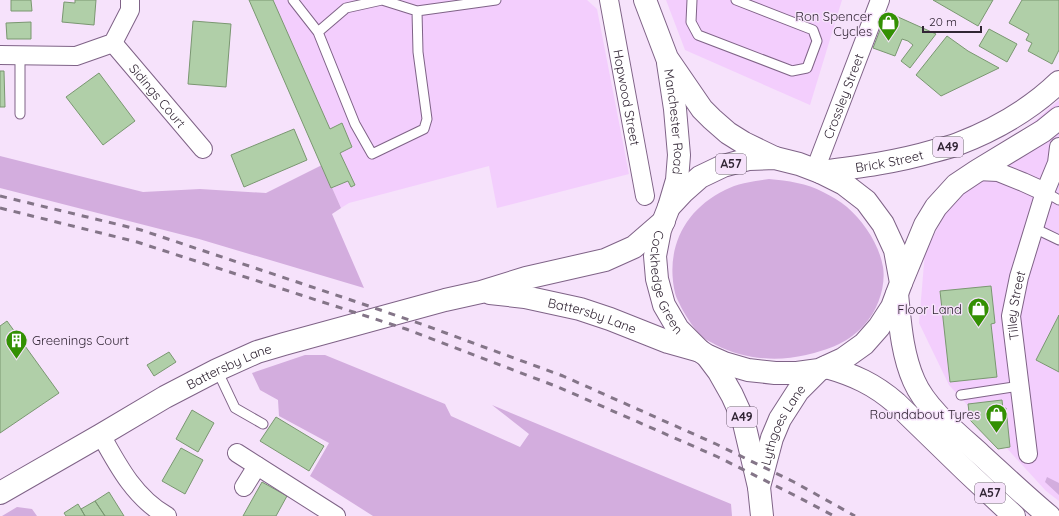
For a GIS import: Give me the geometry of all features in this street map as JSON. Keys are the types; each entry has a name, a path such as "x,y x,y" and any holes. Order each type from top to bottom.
{"main road":[{"name":"Manchester Road","path":"645,0 667,58 675,108 679,155 677,180 667,214"},
{"name":"Manchester Road","path":"667,58 702,109 712,119 744,143 775,158"},
{"name":"Brick Street","path":"818,171 863,167 896,161 957,144 994,128 1028,108 1059,82"},
{"name":"A49","path":"899,289 925,224 936,207 956,185 1043,130 1059,118"},
{"name":"Cockhedge Green","path":"775,158 799,164 818,171 844,184 866,201 884,224 895,250 899,289 892,307 879,327 864,344 843,359 823,369 797,373 775,373 748,370 724,363 703,353 678,329 664,305 657,279 655,256 660,230 667,214 683,192 700,178 723,166 749,159 775,158"},
{"name":"Battersby Lane","path":"0,494 165,397 217,370 257,352 445,300 481,292 526,278 605,260 634,247 667,214"},
{"name":"A57","path":"899,289 901,328 909,367 922,396 954,430 1043,511"},
{"name":"Battersby Lane","path":"481,292 525,297 580,309 668,342 703,353"},
{"name":"Lythgoes Lane","path":"703,353 719,372 732,394 743,419 759,487 762,516"},
{"name":"A57","path":"823,369 847,373 876,387 886,394 1014,516"},
{"name":"Lythgoes Lane","path":"759,487 772,438 780,419 798,391 823,369"}],"street":[{"path":"0,55 76,56 113,42 130,10 130,0"},
{"name":"Hopwood Street","path":"609,0 645,196"},
{"name":"Crossley Street","path":"818,171 842,100 880,0"},
{"name":"Sidings Court","path":"113,42 203,149"},
{"name":"Tilley Street","path":"1028,454 1011,316 1019,277 1034,228 1052,196 1058,160"},
{"path":"977,171 998,172 1052,196"},
{"path":"100,436 126,478 138,493 158,511 167,516"},
{"path":"237,453 330,514"},
{"path":"244,486 257,466"}],"lane":[{"path":"293,0 318,32 356,124 372,154 424,129 427,119 418,52 417,10"},
{"path":"318,32 346,8 382,0 417,10 496,0"},
{"path":"692,0 691,22 698,35 792,71 807,68 817,41 813,30 736,0"},
{"path":"20,55 20,114"},
{"path":"1034,228 1059,240"},
{"path":"217,370 235,408 263,424"},
{"path":"961,396 1020,386"},
{"path":"1043,511 1059,516"}],"shaded area":[{"path":"251,0 587,0 597,9 629,174 497,208 489,166 349,203 341,208"},
{"path":"666,0 842,0 810,105 685,50"},
{"path":"1059,100 1059,501 1046,491 949,385 919,323 925,252 950,205 977,171"},
{"path":"0,156 143,192 200,189 266,193 322,165 341,208 332,214 364,288 199,239 0,188"},
{"path":"769,179 810,186 829,195 844,205 859,219 870,234 881,258 884,274 882,290 874,312 853,336 830,348 814,353 795,357 771,359 748,356 726,350 701,336 689,320 675,295 673,277 673,261 681,232 698,208 725,190 747,183"},
{"path":"305,355 325,355 445,404 451,416 520,447 529,434 492,405 731,504 732,516 373,516 310,476 329,443 279,416 278,400 260,390 252,373"},
{"path":"1047,477 1059,483 1059,495 1045,482"},
{"path":"17,507 32,509 37,516 2,516"}],"building":[{"path":"11,0 31,0 32,11 11,11"},
{"path":"75,0 96,0 94,25 62,22 64,2 75,3"},
{"path":"249,0 273,0 330,129 342,123 352,147 340,153 355,185 351,187 348,181 331,188"},
{"path":"933,0 993,0 978,26"},
{"path":"1022,0 1059,0 1059,50 1052,64 1028,51 1032,43 1026,40 1029,34 1009,23"},
{"path":"887,12 936,34 910,68 901,61 913,45 908,41 902,39 895,56 873,48"},
{"path":"193,21 231,24 226,87 188,84"},
{"path":"31,22 31,39 7,39 6,23"},
{"path":"989,29 1017,44 1007,62 979,46"},
{"path":"947,36 968,51 999,68 941,96 916,75"},
{"path":"0,71 4,71 5,107 0,107"},
{"path":"99,73 135,121 103,145 66,97"},
{"path":"294,129 307,160 244,187 231,155"},
{"path":"991,286 995,323 991,324 997,377 950,382 940,291"},
{"path":"1059,315 1059,372 1036,360"},
{"name":"Greenings Court","path":"7,321 59,393 0,433 0,326"},
{"path":"169,352 176,362 154,376 147,365"},
{"name":"Roundabout Tyres","path":"1002,400 1003,409 1006,408 1010,447 998,449 970,420 968,404"},
{"path":"192,410 214,423 198,452 176,439"},
{"path":"276,417 324,446 309,471 260,441"},
{"path":"181,448 203,460 185,494 162,481"},
{"path":"262,482 287,496 276,516 243,516"},
{"path":"109,492 124,516 105,516 95,501"},
{"path":"95,501 105,516 85,516 81,509"},
{"path":"78,504 85,516 66,516 64,513"}],"railway":[{"path":"0,196 141,230 424,325 563,376 716,444 794,482 855,516"},
{"path":"0,208 137,242 406,329 558,387 718,457 834,516"}],"place":[{"name":"Ron Spencer Cycles","path":"888,42"},
{"name":"Floor Land","path":"978,328"},
{"name":"Greenings Court","path":"17,360"},
{"name":"Roundabout Tyres","path":"996,434"}]}
